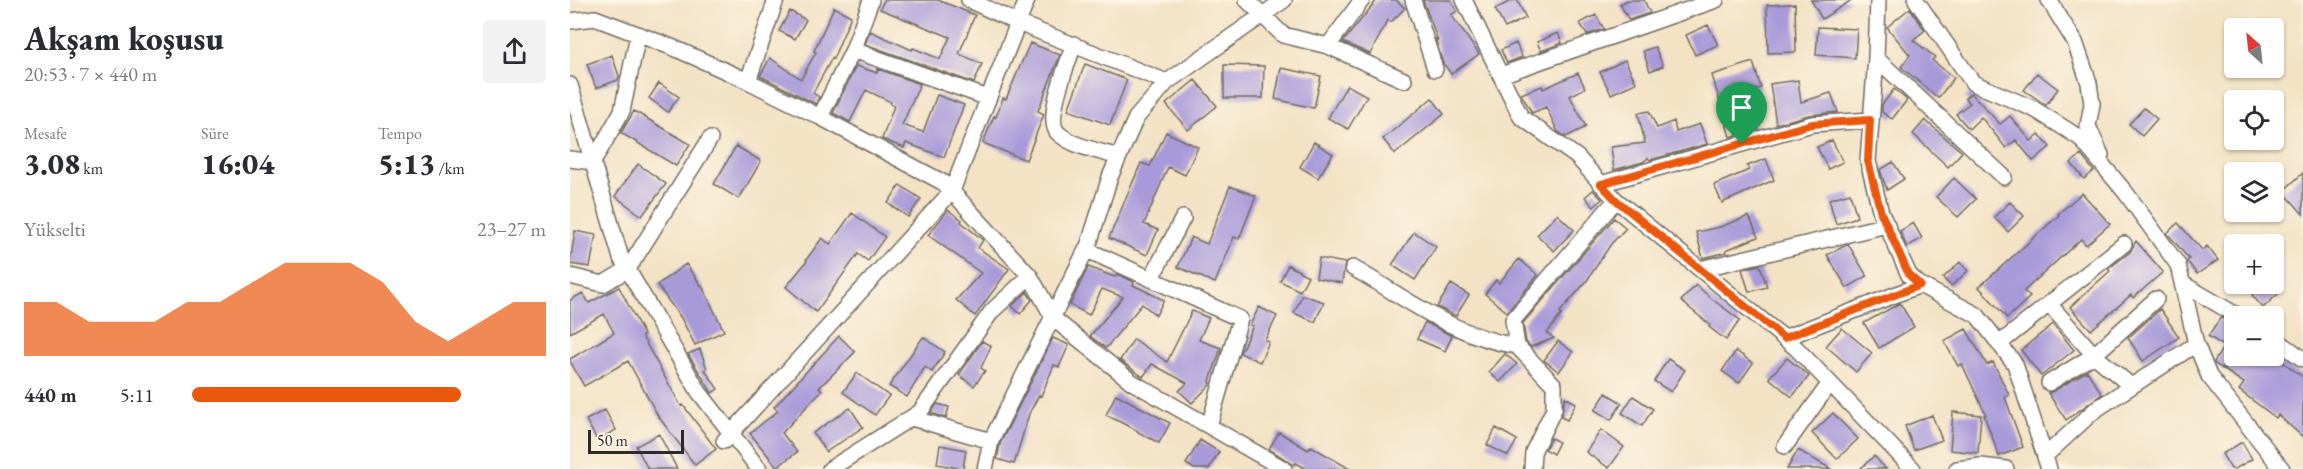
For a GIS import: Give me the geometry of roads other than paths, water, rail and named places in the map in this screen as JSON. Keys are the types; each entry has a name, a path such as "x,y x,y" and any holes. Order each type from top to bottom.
{"street":[{"path":"748,81 776,0"},
{"path":"820,117 853,50 871,0"},
{"path":"969,0 1018,23 1167,82"},
{"path":"728,437 952,191 1027,0"},
{"path":"1247,0 1282,35 1328,46 1404,80"},
{"path":"985,469 991,441 1087,250 1110,177 1136,118 1167,82 1284,0"},
{"path":"1328,46 1362,0"},
{"path":"1413,0 1435,69"},
{"path":"1464,0 1521,117 1577,156 1616,200 1784,338 1913,469"},
{"path":"1501,75 1716,0"},
{"path":"1878,0 1868,161 1881,213 1909,275 1920,285 1977,315 2015,364 2047,463 2095,410 2196,344"},
{"path":"1916,0 1973,83 2034,109 2080,138 2110,173 2178,265 2196,344 2209,376 2282,469"},
{"path":"2049,0 2075,42 2089,83 2092,104 2088,126 2110,173"},
{"path":"570,21 595,18 748,81 944,183 1030,276 1054,319 1132,382 1284,469"},
{"path":"593,162 622,111 638,35"},
{"path":"1074,44 1054,108 1053,124 1057,132 1068,140 1119,157"},
{"path":"853,50 988,98"},
{"path":"1876,58 2004,177"},
{"path":"570,85 621,258 699,392 728,437 759,469"},
{"path":"1601,184 1812,124 1870,120"},
{"path":"570,276 603,284 628,269 710,139"},
{"path":"570,159 593,162"},
{"path":"1532,469 1533,452 1554,409 1554,385 1517,346 1513,320 1616,200"},
{"path":"1151,279 1183,218"},
{"path":"1700,269 1887,225"},
{"path":"1999,344 2124,244"},
{"path":"1087,250 1240,319 1209,426"},
{"path":"1353,268 1398,293 1421,310 1473,334 1517,346"},
{"path":"830,469 920,412 992,311 1030,276"},
{"path":"2182,284 2224,308"},
{"path":"1784,338 1920,285"},
{"path":"2049,382 2094,355 2156,299"},
{"path":"2049,304 2094,355 2131,386"},
{"path":"2284,345 2303,358"},
{"path":"1785,446 1830,383"},
{"path":"912,418 991,441"},
{"path":"1960,469 1981,466 2006,469"}]}
